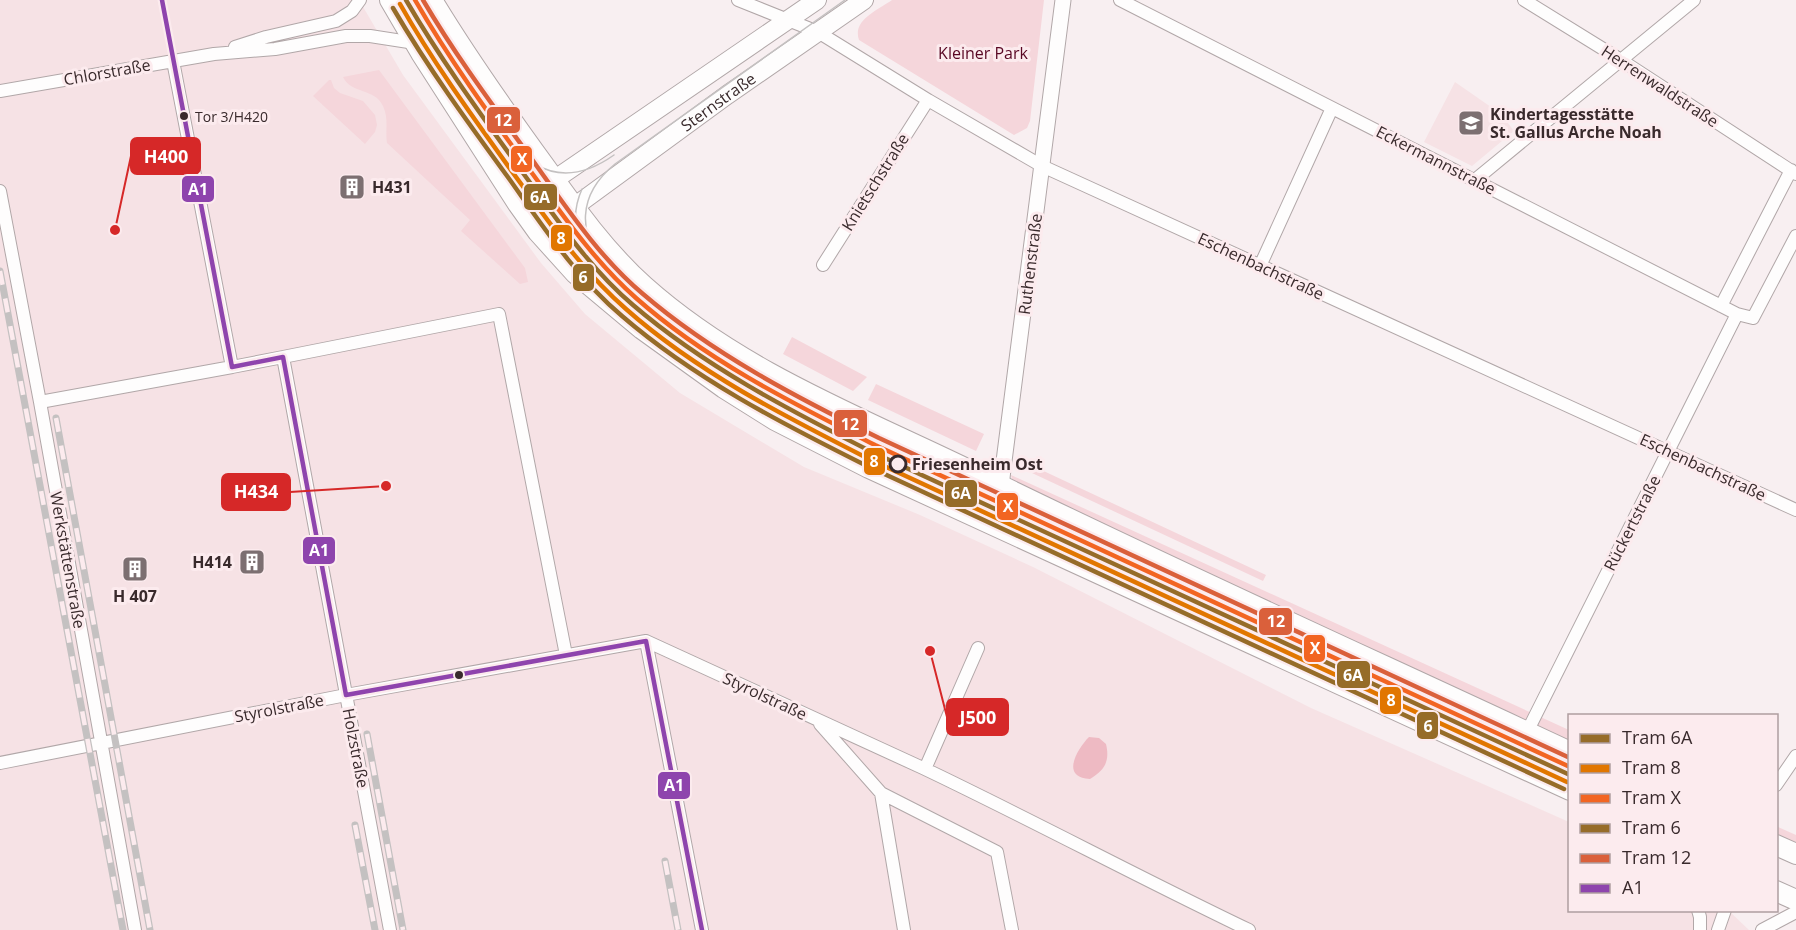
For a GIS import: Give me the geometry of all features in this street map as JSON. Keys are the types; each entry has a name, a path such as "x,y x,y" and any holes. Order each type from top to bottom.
{"main road":[{"path":"390,0 518,204 574,273 642,329 724,388 775,420 869,468 1568,790"},
{"path":"432,0 493,96 574,207 613,256 644,286 687,321 795,387 1001,487 1568,752"},
{"name":"Sternstraße","path":"554,180 817,0"},
{"name":"Sternstraße","path":"574,207 864,0"},
{"path":"518,204 550,212 574,207"},
{"path":"1778,846 1796,854"},
{"path":"1778,892 1796,900"}],"street":[{"path":"268,43 336,21 352,11 360,0"},
{"name":"Eschenbachstraße","path":"738,0 818,32 928,100 1042,166 1796,510"},
{"name":"Ruthenstraße","path":"1003,528 1001,487 1063,0"},
{"name":"Eckermannstraße","path":"1120,0 1737,314 1753,318 1796,236"},
{"name":"Herrenwaldstraße","path":"1524,0 1793,172"},
{"path":"1474,180 1694,0"},
{"path":"268,43 346,36 370,36 415,43"},
{"name":"Chlorstraße","path":"0,91 268,43"},
{"path":"173,61 232,367"},
{"name":"Knietschstraße","path":"823,265 928,100"},
{"path":"1260,266 1332,108"},
{"path":"1721,306 1793,172"},
{"name":"Werkstättenstraße","path":"0,191 135,930"},
{"path":"40,402 499,314 566,655"},
{"name":"Rückertstraße","path":"1527,732 1737,314"},
{"name":"Holzstraße","path":"283,357 390,930"},
{"path":"646,641 702,930"},
{"name":"Styrolstraße","path":"0,763 346,695 646,641 926,769 1038,823 1156,886 1249,930"},
{"path":"926,769 978,648"},
{"path":"817,721 881,793 997,852 1012,930"},
{"path":"1778,782 1796,756"},
{"path":"881,793 904,930"},
{"path":"1699,912 1700,930"},
{"path":"1718,930 1724,912"},
{"path":"1762,930 1796,912"}],"shaded area":[{"path":"0,0 359,0 403,75 541,263 585,314 680,393 804,467 920,515 1033,567 1311,708 1568,822 1568,912 1730,912 1749,930 0,930"},
{"name":"Kindertagesstätte St. Gallus Arche Noah","path":"1455,82 1501,114 1514,131 1472,166 1424,142"},
{"path":"1089,737 1099,738 1106,744 1107,755 1103,768 1090,779 1076,774 1073,768 1076,755"}],"green space":[{"name":"Kleiner Park","path":"892,0 1044,0 1030,121 1027,128 1014,135 859,40 859,27 863,21"},
{"path":"379,70 525,268 528,282 520,284 461,231 470,220 387,143 386,116 379,100 352,86 343,77"},
{"path":"329,80 340,93 363,101 375,115 377,125 375,132 365,144 313,96"},
{"path":"622,277 818,408 816,411 715,352 665,317 620,279"},
{"path":"792,337 867,377 853,391 783,354"},
{"path":"876,384 984,434 976,451 868,400"},
{"path":"1035,467 1266,575 1263,581 1032,473"},
{"path":"1011,475 1568,730 1568,741 1013,484"},
{"path":"1778,827 1796,835 1796,846 1778,837"}],"tram line":[{"name":"6A","path":"406,0 477,109 588,259 617,291 689,348 748,386 872,452 1568,774"},
{"name":"X","path":"415,0 484,107 592,253 636,298 720,361 875,445 1568,766"},
{"name":"12","path":"423,0 478,84 599,249 627,280 698,336 786,390 879,438 1568,757"},
{"path":"607,271 597,257 586,229 588,202 603,176 615,164 845,0"},
{"name":"8","path":"400,4 470,113 567,246 595,279 626,309 682,353 742,392 869,459 1567,782"},
{"name":"6","path":"393,8 449,96 576,269 622,316 679,360 770,416 865,465 1564,789"},
{"path":"507,138 531,161 556,172 570,173 584,170 614,155"},
{"path":"582,189 576,211 577,231 584,251 596,270"}],"railway":[{"path":"0,271 123,930"},
{"path":"56,418 150,930"},
{"path":"367,734 403,930"},
{"path":"355,825 375,930"},
{"path":"665,861 678,930"}],"transit line":[{"name":"A1","path":"162,0 232,367 283,357 346,695"},
{"name":"A1","path":"646,641 702,930"},
{"name":"A1","path":"346,695 646,641"}],"place":[{"name":"Tor 3/H420","path":"184,116"},
{"name":"Kindertagesstätte St. Gallus Arche Noah","path":"1471,123"},
{"name":"H431","path":"352,187"},
{"name":"H400","path":"115,230"},
{"name":"Friesenheim Ost","path":"898,464"},
{"name":"H434","path":"386,486"},
{"name":"H414","path":"252,562"},
{"name":"H 407","path":"135,569"},
{"name":"J500","path":"930,651"}]}
